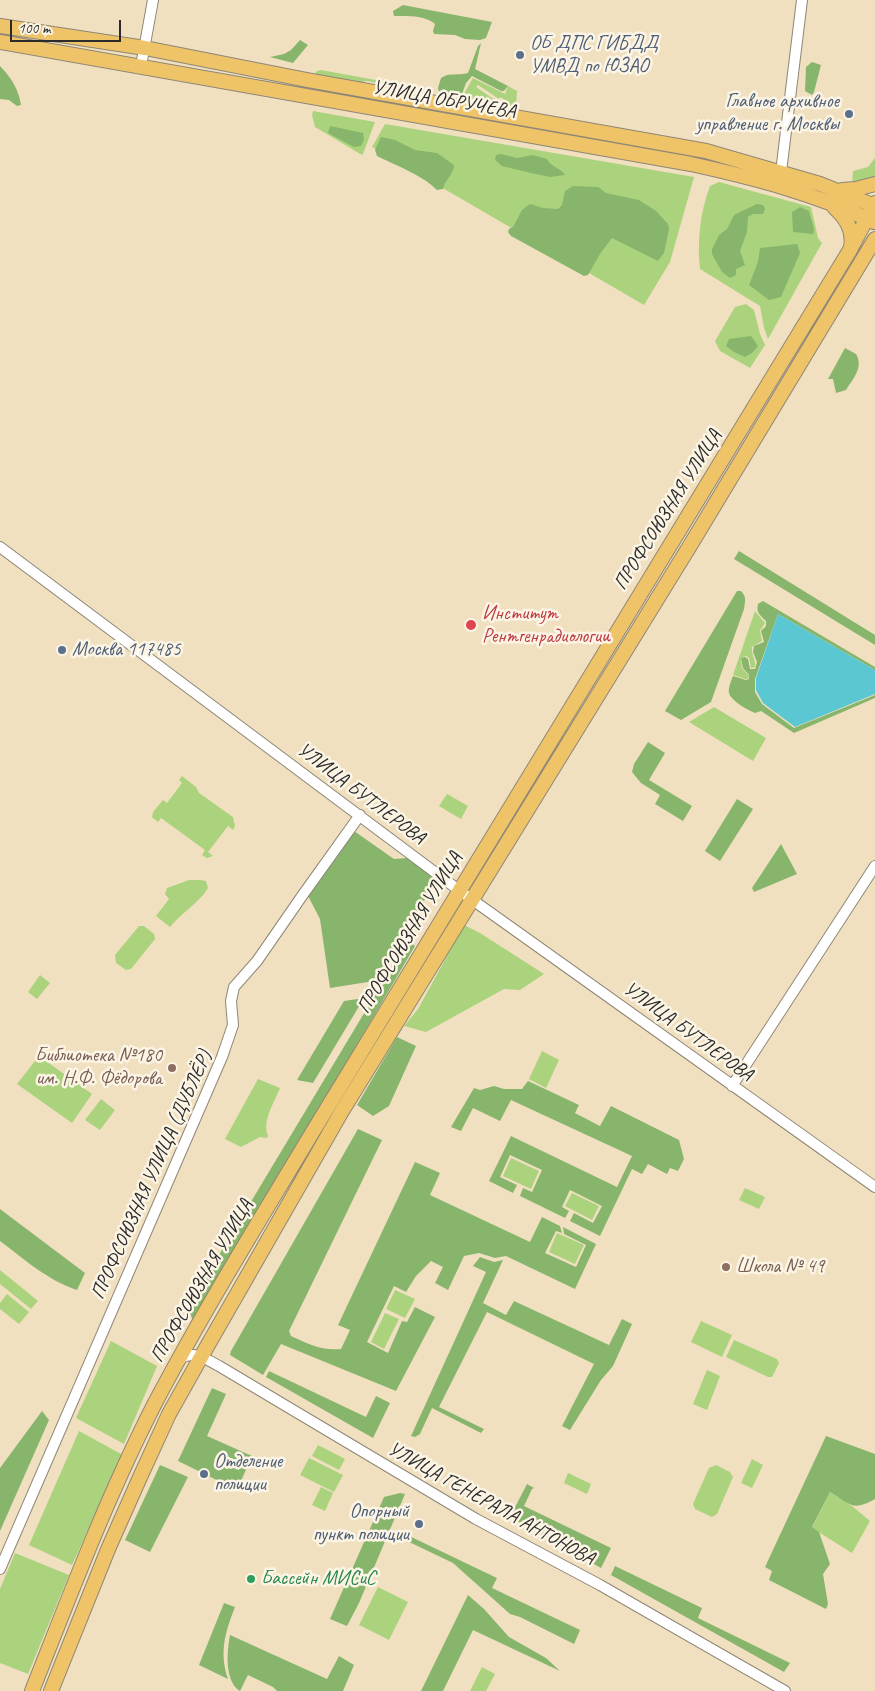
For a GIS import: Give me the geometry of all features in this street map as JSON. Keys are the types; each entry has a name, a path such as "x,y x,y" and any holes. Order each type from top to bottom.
{"main road":[{"name":"УЛИЦА ОБРУЧЕВА","path":"0,26 144,48 307,80 706,151 839,190 875,205"},
{"name":"УЛИЦА ОБРУЧЕВА","path":"0,42 682,162 776,185 830,203 871,220"},
{"path":"839,190 856,189 875,184"},
{"path":"830,203 848,222 852,240 850,250"},
{"name":"ПРОФСОЮЗНАЯ УЛИЦА","path":"51,1691 109,1547 169,1414 465,895 850,250 871,220 875,205"},
{"name":"ПРОФСОЮЗНАЯ УЛИЦА","path":"32,1691 130,1455 179,1359 211,1302 465,895 528,809 875,239"},
{"path":"850,282 863,269 875,261"}],"street":[{"path":"141,66 153,0"},
{"path":"781,172 802,0"},
{"path":"304,96 299,86 307,80"},
{"name":"УЛИЦА БУТЛЕРОВА","path":"0,547 465,895 875,1187"},
{"name":"ПРОФСОЮЗНАЯ УЛИЦА (ДУБЛЁР)","path":"0,1569 222,1058 233,1025 231,1001 234,987 257,961 360,815"},
{"path":"732,1086 875,866"},
{"path":"211,1302 212,1310 217,1315 228,1312"},
{"path":"179,1359 187,1354 201,1357"},
{"name":"УЛИЦА ГЕНЕРАЛА АНТОНОВА","path":"201,1357 476,1519 609,1590 785,1691"}],"green space":[{"path":"403,5 492,22 486,38 480,40 465,39 455,35 434,34 435,24 431,21 416,17 394,16 393,11"},
{"path":"300,40 308,45 293,63 270,57 284,54 291,50"},
{"path":"481,43 475,69 508,86 504,91 472,76 466,83 461,97 444,95 439,92 438,88 441,78 447,75 468,73 478,46"},
{"path":"812,62 821,65 812,95 805,91 806,67"},
{"path":"0,66 14,84 21,105 17,106 9,100 0,99"},
{"path":"321,70 403,85 409,89 367,81 356,83 318,76 315,73"},
{"path":"473,78 505,94 508,86 517,91 516,107 506,105 507,101 500,97 499,99 478,85 476,87 495,100 494,103 462,97"},
{"path":"313,111 375,122 363,154 315,127"},
{"path":"385,124 694,177 670,262 644,305 372,147"},
{"path":"330,126 363,133 364,140 361,146 354,147 328,133"},
{"path":"381,137 395,140 415,150 437,153 454,165 443,189 437,190 417,175 377,156 375,150"},
{"path":"501,154 517,158 533,155 547,159 565,175 550,177 502,166 495,160 496,155"},
{"path":"875,158 875,178 852,184 853,171 868,167"},
{"path":"719,182 811,207 818,238 822,243 768,339 760,306 700,269 699,238 704,206 710,186"},
{"path":"573,186 598,187 606,193 639,200 656,211 668,224 669,229 664,253 658,261 612,238 588,275 584,276 511,236 508,232 509,229 513,227 522,210 530,204 543,208 558,209 562,205 565,191"},
{"path":"757,204 763,205 765,209 763,214 753,214 748,217 747,232 740,251 745,265 736,269 736,275 730,278 722,272 712,254 712,249 719,235 727,229 734,215"},
{"path":"800,207 809,211 814,229 813,234 793,232 792,212"},
{"path":"797,244 800,253 781,297 769,300 749,285 758,262 760,248"},
{"path":"746,304 754,310 765,345 750,368 720,351 715,341 735,307"},
{"path":"751,336 758,346 745,357 726,346 729,339"},
{"path":"845,348 856,354 859,364 846,390 836,393 833,379 828,379"},
{"path":"739,551 875,635 875,645 734,559"},
{"path":"737,591 741,591 744,595 744,609 711,702 681,720 665,711"},
{"path":"763,601 875,667 875,670 778,614 755,679 755,692 762,704 794,728 875,695 875,698 794,733 761,711 755,713 736,702 729,693 733,676 746,680 749,679 749,675 743,668 741,658 745,657 748,659 750,669 755,669 757,662 753,652 754,646 764,642 761,631 766,626 766,621 759,614 758,610 758,604"},
{"path":"755,611 765,623 760,631 762,641 752,647 755,667 751,668 749,658 746,656 741,658 742,668 749,676 748,679 745,679 733,675"},
{"path":"714,707 766,738 753,761 689,722"},
{"path":"648,742 665,753 649,780 692,806 683,821 655,804 660,795 641,783 632,772 634,764"},
{"path":"182,776 196,787 199,793 233,817 235,826 233,830 228,826 208,852 213,856 207,858 202,855 205,850 161,818 158,822 152,817 153,812 163,800 167,803 182,783 179,780"},
{"path":"447,794 468,806 461,819 439,806"},
{"path":"737,799 753,809 720,861 705,851"},
{"path":"354,831 394,859 408,858 437,880 374,981 330,988 320,919 307,894"},
{"path":"781,844 797,874 754,892 752,888"},
{"path":"189,880 206,881 208,888 170,927 156,916 169,899 165,894 167,888"},
{"path":"464,925 480,933 544,974 520,990 504,989 426,1032 404,1026 418,1009"},
{"path":"139,926 144,926 154,934 155,939 131,969 126,970 116,963 115,955"},
{"path":"408,940 415,946 194,1322 188,1310"},
{"path":"40,975 50,983 37,999 28,992"},
{"path":"364,998 313,1083 297,1080 344,1001"},
{"path":"397,1037 416,1046 389,1106 373,1116 357,1105"},
{"path":"542,1051 559,1060 546,1088 529,1079"},
{"path":"39,1056 92,1094 72,1123 17,1084"},
{"path":"258,1079 280,1088 266,1124 268,1136 267,1138 260,1137 241,1147 225,1139"},
{"path":"528,1081 579,1105 575,1113 600,1126 611,1106 679,1140 684,1159 678,1171 670,1168 667,1174 648,1164 642,1174 632,1169 600,1236 570,1221 574,1213 593,1223 602,1206 570,1190 562,1207 569,1211 565,1218 520,1196 523,1188 532,1192 542,1170 510,1155 500,1177 517,1185 513,1193 489,1181 511,1136 617,1187 632,1156 511,1100 500,1121 473,1108 461,1131 451,1127 474,1088 480,1090 494,1086 504,1089 522,1089"},
{"path":"101,1099 115,1110 100,1130 85,1120"},
{"path":"358,1129 382,1140 289,1331 291,1336 321,1348 341,1349 350,1330 338,1325 415,1162 440,1173 430,1195 530,1242 542,1217 560,1226 562,1233 556,1231 545,1253 576,1267 586,1245 564,1234 563,1227 596,1244 575,1289 506,1256 495,1258 479,1253 464,1256 448,1290 435,1283 443,1267 431,1261 416,1276 406,1292 394,1286 367,1342 388,1353 402,1321 407,1322 415,1307 435,1317 396,1391 281,1344 263,1375 230,1355"},
{"path":"511,1158 539,1171 531,1189 503,1176"},
{"path":"745,1188 765,1197 759,1209 739,1200"},
{"path":"572,1193 599,1206 592,1220 565,1206"},
{"path":"0,1209 85,1273 77,1290 46,1275 0,1241"},
{"path":"557,1233 584,1245 575,1264 549,1252"},
{"path":"480,1257 494,1262 503,1260 483,1303 506,1315 514,1301 609,1345 622,1319 632,1324 613,1366 601,1380 570,1430 562,1426 594,1364 487,1312 439,1407 484,1429 481,1433 432,1408 420,1434 415,1437 411,1436 486,1272 473,1266"},
{"path":"0,1270 38,1301 31,1309 0,1284"},
{"path":"395,1290 415,1299 405,1318 386,1309"},
{"path":"7,1294 29,1312 19,1324 0,1309 0,1303"},
{"path":"385,1313 399,1319 384,1349 371,1342"},
{"path":"701,1321 732,1335 722,1357 691,1342"},
{"path":"734,1340 777,1359 779,1363 772,1377 768,1377 726,1357"},
{"path":"111,1341 157,1366 124,1444 76,1418"},
{"path":"707,1370 720,1376 707,1410 693,1404"},
{"path":"269,1371 366,1417 376,1396 390,1403 373,1438 266,1377"},
{"path":"212,1388 226,1394 207,1436 252,1456 237,1490 178,1461"},
{"path":"42,1411 49,1420 0,1531 0,1468"},
{"path":"79,1431 123,1455 72,1565 29,1545"},
{"path":"826,1436 875,1454 875,1499 856,1506 847,1503 830,1492 812,1527 819,1532 830,1564 823,1574 828,1604 826,1609 769,1580 772,1571 765,1567"},
{"path":"318,1445 345,1459 339,1470 312,1456"},
{"path":"309,1458 343,1475 334,1492 300,1475"},
{"path":"752,1459 763,1465 752,1488 741,1483"},
{"path":"160,1465 188,1477 150,1552 125,1540"},
{"path":"716,1465 730,1472 733,1477 717,1514 712,1517 695,1509 693,1504 709,1468"},
{"path":"568,1473 591,1484 587,1494 564,1483"},
{"path":"527,1484 534,1488 524,1506 611,1548 601,1568 510,1517"},
{"path":"321,1487 333,1493 325,1511 312,1505"},
{"path":"830,1492 852,1506 870,1521 852,1553 812,1528"},
{"path":"400,1493 405,1494 359,1603 347,1626 330,1619 384,1497"},
{"path":"405,1534 497,1578 492,1588 580,1630 574,1644 520,1617 510,1614 453,1563 403,1539"},
{"path":"15,1553 69,1575 28,1674 0,1663 0,1589"},
{"path":"615,1566 702,1608 698,1618 790,1663 784,1672 611,1575"},
{"path":"378,1587 408,1602 389,1640 359,1625"},
{"path":"468,1595 484,1609 509,1637 546,1658 560,1671 473,1630 443,1691 421,1691"},
{"path":"224,1603 235,1607 224,1643 225,1669 228,1679 199,1665"},
{"path":"230,1635 327,1679 339,1656 354,1665 343,1691 277,1691 273,1687 248,1675 240,1691 231,1680 229,1673 228,1649"},
{"path":"482,1667 495,1674 486,1691 470,1691"}],"water":[{"path":"778,614 875,670 875,694 795,727 763,703 756,690 756,678"}],"place":[{"name":"ОБ ДПС ГИБДД УМВД по ЮЗАО","path":"520,55"},
{"name":"Главное архивное управление г. Москвы","path":"849,114"},
{"name":"Институт Рентгенрадиологии","path":"471,625"},
{"name":"Москва 117485","path":"62,650"},
{"name":"Библиотека №180 им. Н.Ф. Фёдорова","path":"172,1068"},
{"name":"Школа № 49","path":"726,1267"},
{"name":"Отделение полиции","path":"204,1474"},
{"name":"Опорный пункт полиции","path":"419,1524"},
{"name":"Бассейн МИСиС","path":"251,1579"}]}
